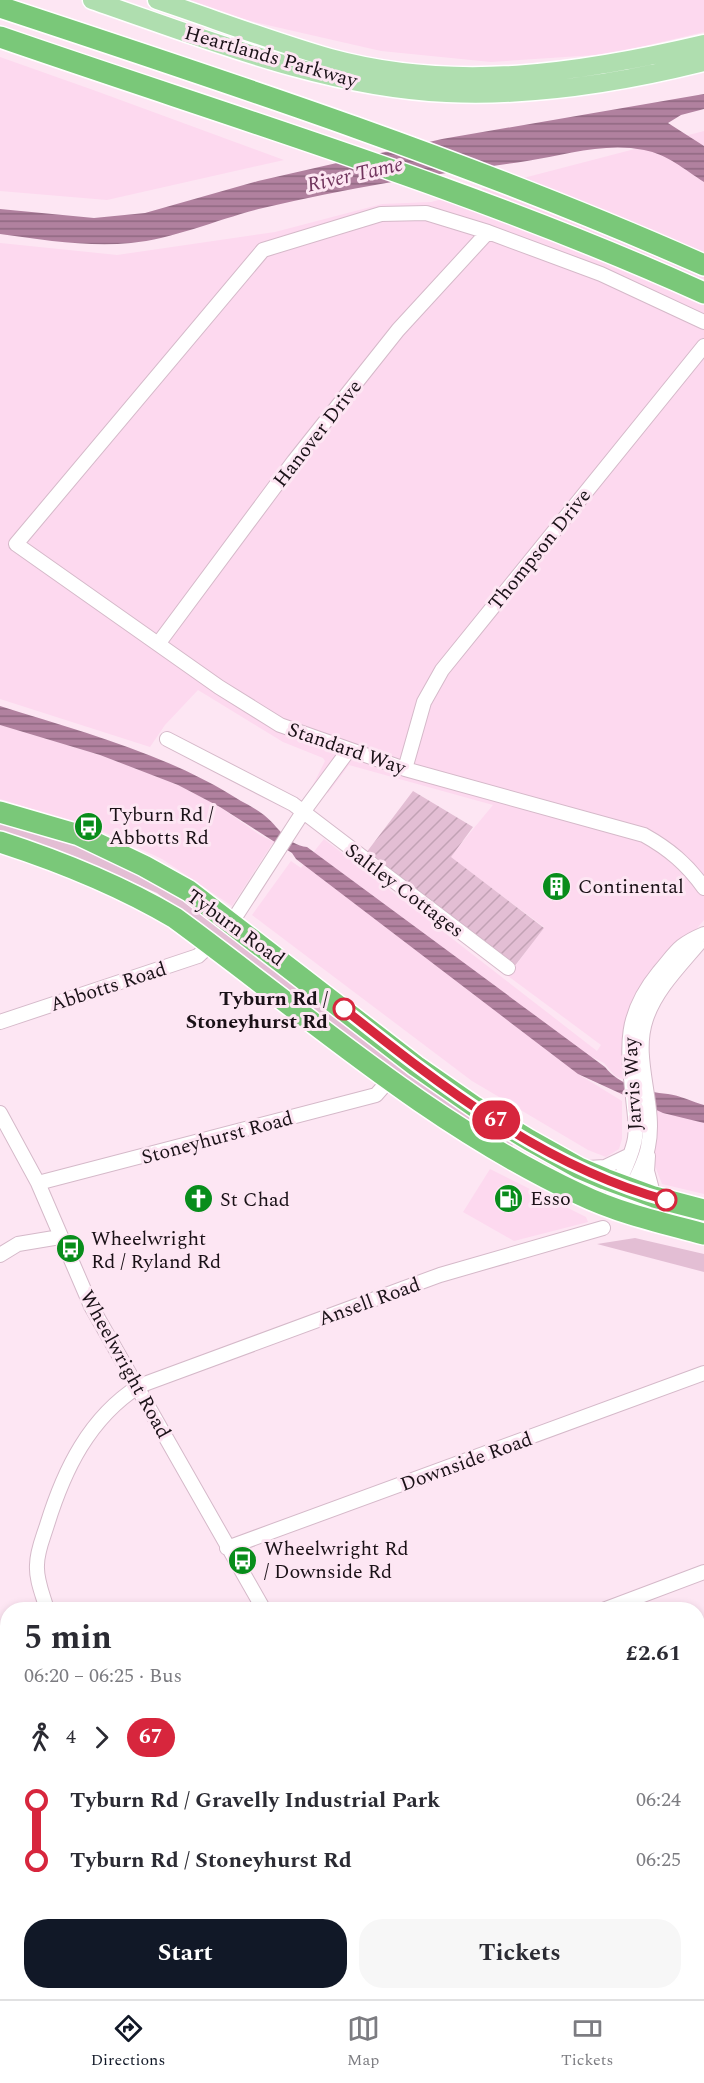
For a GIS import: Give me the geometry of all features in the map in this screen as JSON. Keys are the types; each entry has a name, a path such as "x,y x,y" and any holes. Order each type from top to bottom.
{"highway":[{"path":"0,7 212,77 533,193 704,265"},
{"path":"0,37 424,183 611,251 704,293"},
{"name":"Tyburn Road","path":"0,812 79,835 144,866 189,891 416,1066 475,1107 579,1168 654,1197 704,1210"},
{"name":"Tyburn Road","path":"0,842 66,864 134,894 175,918 390,1079 489,1145 563,1186 614,1208 704,1234"}],"main road":[{"name":"Heartlands Parkway","path":"92,0 276,61 332,77 388,87 446,93 552,91 656,74 704,62"},
{"name":"Heartlands Parkway","path":"157,0 331,58 393,70 453,76 498,77 585,69 704,44"}],"street":[{"name":"Standard Way","path":"488,232 426,213 381,214 263,250 16,544 158,644 280,725 348,751 405,769 644,835 689,867 704,888"},
{"path":"488,232 601,274 704,322"},
{"name":"Hanover Drive","path":"158,644 294,461 398,330 488,232"},
{"name":"Thompson Drive","path":"405,769 424,702 442,670 704,346"},
{"name":"Saltley Cottages","path":"166,739 303,812 508,968"},
{"path":"232,922 303,812 348,751"},
{"name":"Jarvis Way","path":"624,1186 628,1156 635,1140 636,1121 630,1069 630,1026 645,991 683,943 704,936"},
{"name":"Jarvis Way","path":"654,1197 647,1171 650,1127 644,1074 645,1020 666,984 704,936"},
{"name":"Abbotts Road","path":"0,1022 198,956 211,944"},
{"name":"Stoneyhurst Road","path":"38,1183 376,1095 390,1079"},
{"name":"Wheelwright Road","path":"0,1113 38,1183 91,1306 259,1602"},
{"path":"614,1208 624,1186 648,1148"},
{"name":"Jarvis Way","path":"579,1168 605,1167 628,1156"},
{"name":"Ansell Road","path":"45,1602 38,1577 38,1556 57,1490 65,1472 98,1419 117,1400 138,1386 440,1275 603,1228"},
{"path":"0,1255 18,1244 60,1237"},
{"name":"Downside Road","path":"227,1548 704,1373"},
{"path":"624,1602 704,1572"}],"shaded area":[{"path":"185,0 704,0 704,32 611,54 491,62 381,51 250,21"},
{"path":"0,57 284,160 107,200 0,191"},
{"path":"704,131 704,920 645,990 632,1083 615,1076 604,1063 592,1057 578,1074 622,1101 622,1139 619,1149 606,1157 588,1150 472,1081 252,915 291,861 301,868 324,839 597,1051 601,1045 508,976 544,927 450,857 493,805 349,765 328,793 313,785 325,761 323,758 283,742 198,690 165,725 150,747 0,699 0,243 117,255 275,232 382,204 431,202"},
{"path":"0,725 100,755 178,785 220,807 260,835 282,846 272,844 232,906 162,859 104,832 0,799"},
{"path":"413,791 473,827 451,857 544,928 514,967 366,853"},
{"path":"0,819 78,844 163,882 484,1126 513,1145 512,1147 460,1121 157,893 94,865 0,834"},
{"path":"648,1107 704,1123 704,1194 662,1184 648,1148"},
{"name":"Esso","path":"490,1169 586,1217 588,1222 514,1241 463,1212"},
{"path":"635,1238 704,1254 704,1272 597,1244"}],"water":[{"name":"River Tame","path":"704,94 704,109 681,115 668,123 704,146 704,182 676,163 652,152 629,148 600,148 329,194 263,208 147,241 115,244 82,243 0,234 0,209 94,218 145,213 258,181 442,139"},
{"path":"0,706 124,746 213,784 264,815 288,839 307,847 605,1067 618,1079 642,1089 677,1096 704,1105 704,1123 663,1113 578,1074 296,859 292,853 220,807 178,785 100,755 0,725"}],"bus line":[{"name":"67","path":"344,1009 416,1066 475,1107 529,1140 579,1168 666,1200"}],"place":[{"name":"Tyburn Rd / Abbotts Rd","path":"88,826"},
{"name":"Continental","path":"557,886"},
{"name":"Tyburn Rd / Stoneyhurst Rd","path":"344,1009"},
{"name":"Esso","path":"509,1198"},
{"name":"St Chad","path":"199,1199"},
{"name":"Wheelwright Rd / Ryland Rd","path":"70,1249"},
{"name":"Wheelwright Rd / Downside Rd","path":"243,1560"}]}
